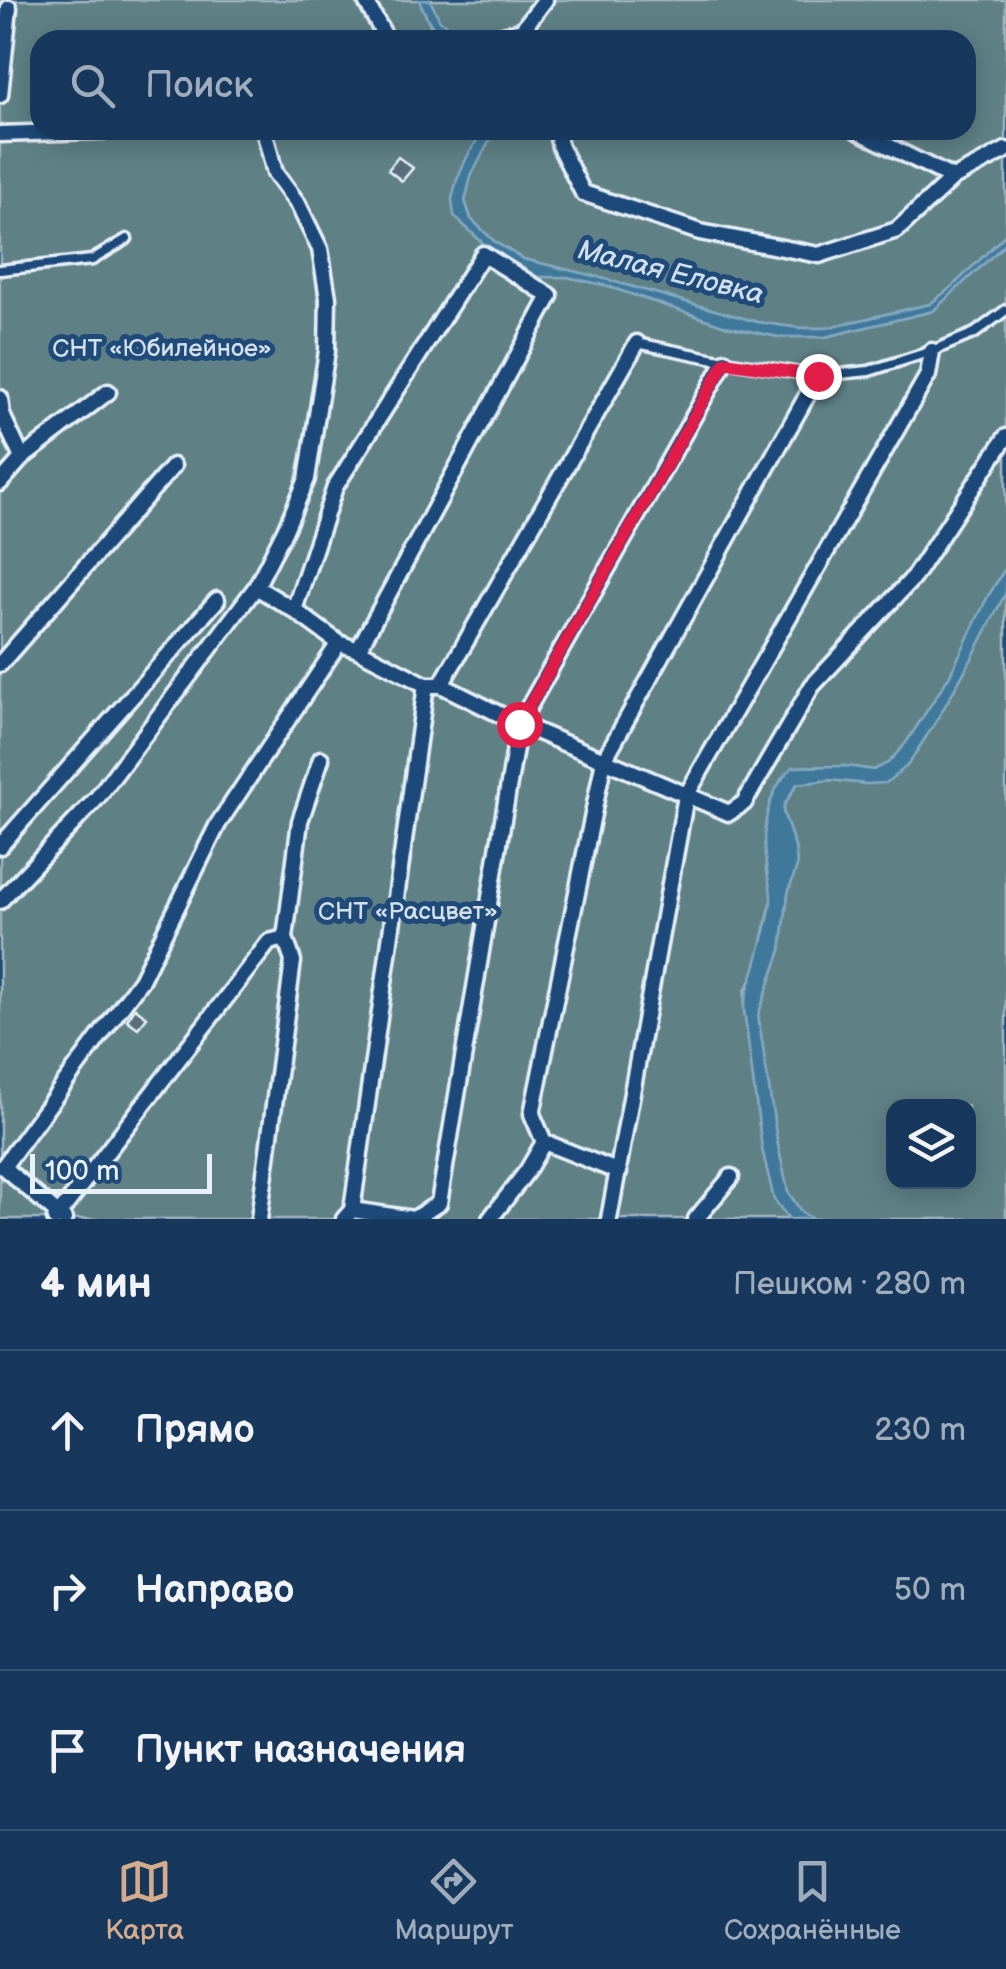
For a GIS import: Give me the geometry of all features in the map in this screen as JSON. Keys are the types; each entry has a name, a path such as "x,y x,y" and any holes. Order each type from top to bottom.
{"street":[{"path":"365,0 382,30"},
{"path":"530,30 545,0"},
{"path":"0,96 10,5"},
{"path":"0,134 30,133"},
{"path":"0,901 97,798 256,587 307,479 327,352 328,298 320,249 298,204 275,173 267,140"},
{"path":"558,140 582,193 700,232 819,255 897,230 953,178 1006,150"},
{"path":"876,140 953,178"},
{"path":"294,610 336,486 483,254 550,296 358,650"},
{"path":"638,344 433,685 348,1214 413,1219 439,1204 519,724 725,362"},
{"path":"610,1219 686,796 928,375 932,351"},
{"path":"620,1172 544,1142 532,1114 604,760 818,376"},
{"path":"0,483 22,458 108,392"},
{"path":"0,398 2,415 22,458"},
{"path":"256,587 339,643 729,813 744,803 812,686 913,578 1006,437"},
{"path":"0,664 173,466"},
{"path":"0,846 217,600"},
{"path":"285,938 269,942 59,1218 4,1166 141,980 218,824 339,643"},
{"path":"258,1219 293,961 285,938 300,821 321,758"},
{"path":"490,1219 528,1171 544,1142"},
{"path":"696,1219 730,1177"}],"lane":[{"path":"0,270 92,260 127,239"},
{"path":"638,344 818,376 869,371 932,351 975,333 1006,310"}],"green space":[{"name":"СНТ «Юбилейное»","path":"0,0 419,0 434,30 30,30 30,140 258,140 284,201 302,220 313,248 323,356 293,492 261,568 124,754 0,892"},
{"path":"430,0 1006,0 1006,234 930,304 826,328 757,322 523,259 495,242 471,219 465,201 471,176 490,140 976,140 976,30 455,30 440,21"},
{"name":"СНТ «Расцвет»","path":"272,140 478,140 457,180 452,199 455,217 497,256 537,277 567,277 604,285 726,326 779,337 825,337 933,311 1006,243 1006,567 949,677 906,743 888,763 874,770 793,767 782,778 770,803 766,869 772,888 771,902 760,951 745,991 744,1009 762,1148 774,1199 789,1219 0,1219 0,906 23,889 92,817 266,583 290,543 315,468 329,389 333,298 320,232 276,156"},
{"path":"1006,592 1006,1219 813,1219 802,1213 788,1192 758,1015 781,950 788,893 797,866 784,805 797,784 830,780 867,784 907,766 935,723"}],"water":[{"path":"419,0 430,0 440,21 455,30 436,30"},
{"path":"477,140 490,140 471,176 465,201 471,219 495,242 523,259 757,322 826,328 930,304 1006,234 1006,243 933,311 825,337 779,337 726,326 604,285 567,277 537,277 497,256 454,216 452,199"},
{"path":"1006,567 1006,592 971,660 907,766 886,783 830,780 797,784 784,805 797,866 788,893 781,950 758,1015 788,1192 802,1213 813,1219 789,1219 774,1199 762,1148 744,1009 771,903 764,843 771,801 793,767 873,770 888,763 906,743 949,677"}],"building":[{"path":"398,157 413,168 402,181 388,170"},
{"path":"135,1008 147,1017 138,1028 127,1020"}],"route":[{"path":"519,724 725,362 818,376"}],"water label":[{"name":"Малая Еловка","path":"671,271"}]}
